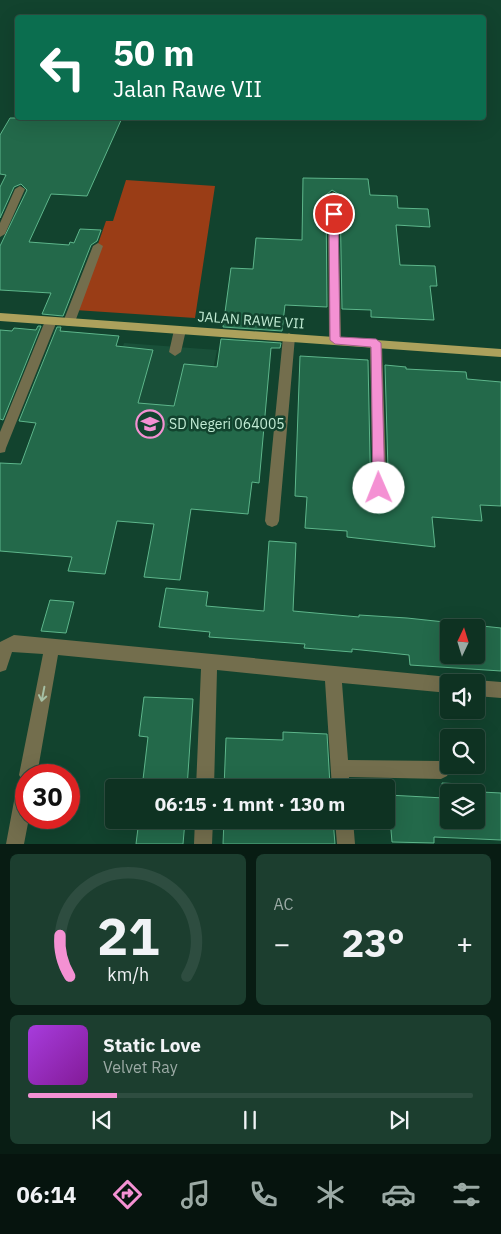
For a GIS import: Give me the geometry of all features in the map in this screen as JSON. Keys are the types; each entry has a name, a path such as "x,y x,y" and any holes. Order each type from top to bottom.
{"main road":[{"name":"JALAN RAWE VII","path":"0,317 501,353"}],"street":[{"path":"0,234 20,189"},
{"path":"333,196 335,340"},
{"path":"69,322 98,246"},
{"path":"0,448 51,321"},
{"path":"175,352 180,330"},
{"path":"272,521 289,338"},
{"path":"376,343 380,506"},
{"path":"0,664 6,646 14,643 440,684"},
{"path":"30,764 52,646"},
{"path":"205,779 209,661"},
{"path":"333,675 341,779"},
{"path":"485,689 501,690"},
{"path":"340,768 440,770"},
{"path":"15,844 18,829"},
{"path":"203,844 204,829"},
{"path":"345,829 346,844"}],"shaded area":[{"path":"126,180 215,186 195,318 75,310 106,221 113,221"},
{"name":"SD Negeri 064005","path":"124,343 217,350 185,508 74,499"}],"building":[{"path":"10,118 15,118 15,120 121,120 87,196 51,194 29,242 69,245 70,242 74,243 80,229 101,230 97,241 91,245 63,316 42,314 51,293 0,290 0,246 27,190 21,184 14,187 0,218 0,187 6,175 0,174 0,135"},
{"path":"303,178 368,179 370,195 397,196 398,208 428,209 430,227 396,225 400,265 435,266 437,286 430,286 434,320 371,317 371,310 342,309 340,195 332,190 326,195 327,307 285,305 282,331 223,327 231,268 253,269 256,238 302,240"},
{"path":"38,326 41,326 3,420 0,419 0,330 12,331 14,328 36,330"},
{"path":"57,327 61,327 60,331 119,336 116,346 153,350 138,403 174,406 184,364 217,367 221,339 281,343 280,348 271,348 259,483 252,482 248,514 191,509 180,580 144,577 154,524 117,521 105,574 68,571 72,557 0,551 0,463 21,464 36,423 19,421"},
{"path":"300,356 368,360 371,506 373,511 379,514 386,512 389,506 385,365 406,367 406,369 466,372 467,379 501,382 501,506 480,505 482,521 432,517 435,547 347,537 347,531 305,528 307,497 295,496"},
{"path":"269,541 296,543 293,611 440,622 440,664 485,664 485,626 501,628 501,671 410,665 409,655 352,649 352,652 304,648 305,644 209,637 210,632 159,627 166,588 208,592 206,606 264,611"},
{"path":"50,600 74,602 66,633 41,631"},
{"path":"144,697 193,699 188,779 143,779 148,737 139,736"},
{"path":"283,732 327,734 330,779 224,779 226,738 283,740"},
{"path":"485,792 501,793 501,840 434,837 434,843 392,842 391,829 395,829 395,795 440,798 440,829 485,829"},
{"path":"138,829 184,829 183,844 136,844"},
{"path":"224,829 334,829 335,844 223,844"}],"place":[{"name":"SD Negeri 064005","path":"150,424"}],"route":[{"path":"334,214 335,340 376,343 379,488"}]}
